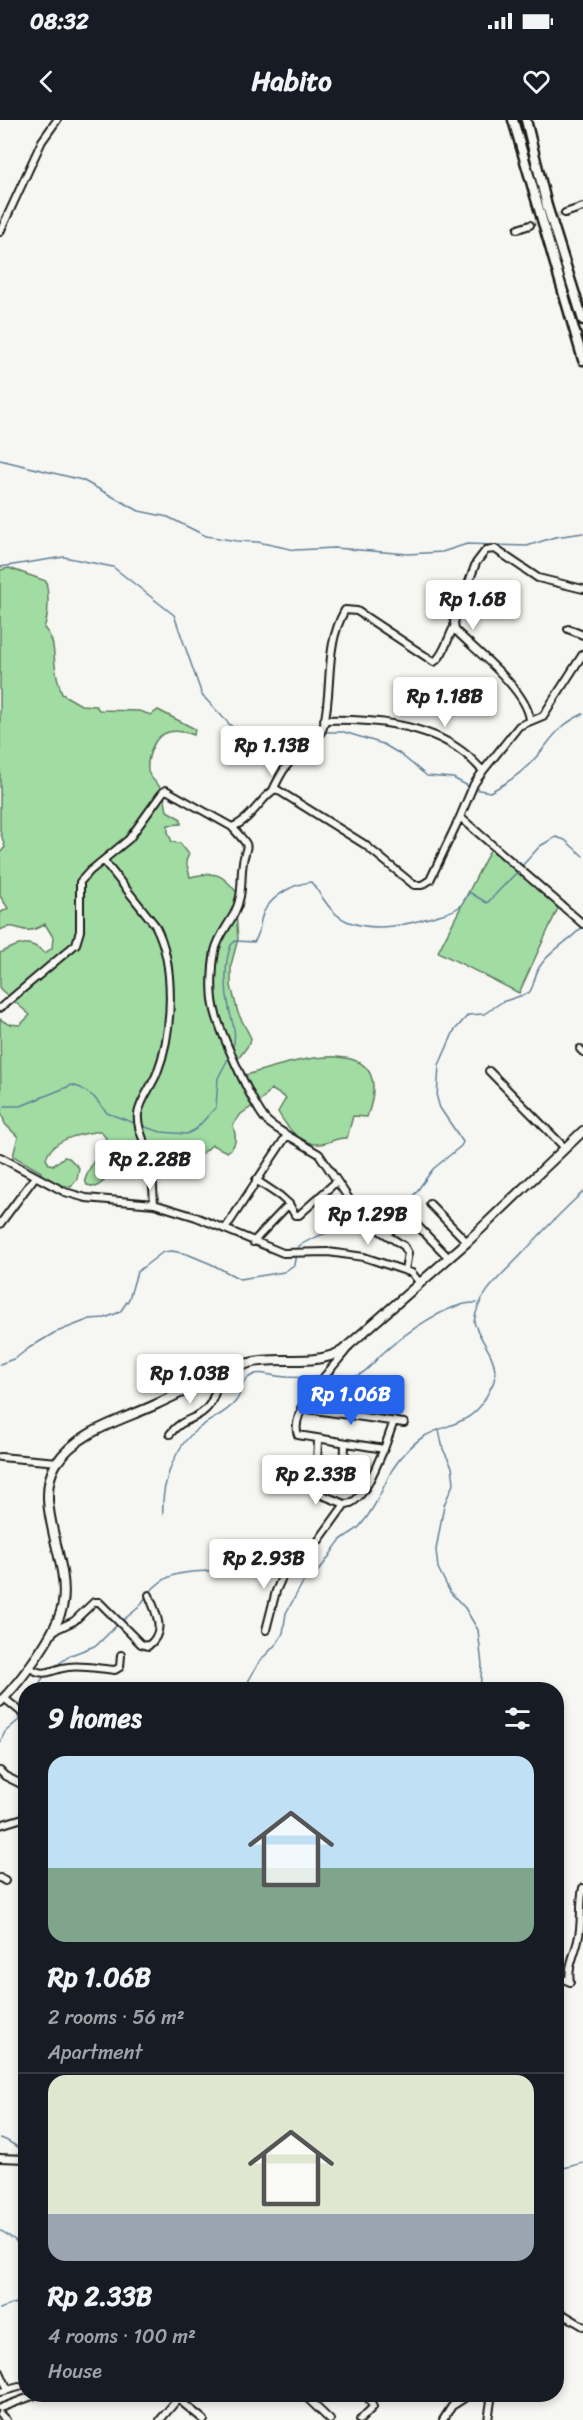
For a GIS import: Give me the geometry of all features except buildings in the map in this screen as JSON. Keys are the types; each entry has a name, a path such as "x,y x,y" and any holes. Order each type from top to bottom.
{"highway":[{"path":"513,120 583,360"},
{"path":"526,120 546,206 583,320"}],"main road":[{"path":"2,1700 28,1667 52,1631 61,1612 64,1596 49,1507 52,1475 67,1450 86,1436 219,1375 255,1361 317,1360 334,1356 350,1346 467,1242 583,1131"}],"street":[{"path":"0,232 42,141 57,120"},
{"path":"565,213 583,207"},
{"path":"518,230 530,225"},
{"path":"232,826 238,825 259,807 273,790 287,765 310,747 322,730 330,680 331,648 345,610 357,611 434,662 442,653 454,627 476,563 483,552 489,549 501,550 538,578 583,589"},
{"path":"454,627 498,670 527,708 530,720"},
{"path":"568,629 583,634"},
{"path":"273,790 278,790 305,809 348,832 414,885 422,885 430,880 474,784 483,771 515,730 530,720 543,716 583,654"},
{"path":"324,720 371,721 426,733 464,753 483,771"},
{"path":"0,1008 76,944 80,931 80,882 129,839 163,792 166,790 232,826 248,842 248,846 243,862 242,894 215,952 213,1005 234,1060 257,1106 269,1123 319,1154 364,1219 406,1249 405,1270"},
{"path":"460,817 582,923"},
{"path":"104,861 155,925 166,957 169,1010 166,1035 158,1071 137,1118 149,1158 154,1204"},
{"path":"489,1071 565,1148"},
{"path":"225,1229 287,1136"},
{"path":"0,1157 75,1196 154,1204 196,1217 273,1250 353,1254 405,1270 415,1275 420,1282"},
{"path":"0,1224 35,1177"},
{"path":"256,1180 280,1196 295,1215 299,1215 338,1181"},
{"path":"429,1203 467,1242"},
{"path":"253,1242 288,1204"},
{"path":"387,1234 405,1217 409,1217 448,1257"},
{"path":"350,1346 301,1408 296,1431 298,1435 318,1440 384,1449"},
{"path":"170,1434 184,1420 205,1411 212,1398 219,1375"},
{"path":"301,1408 404,1423"},
{"path":"318,1440 316,1490 322,1495 345,1504 354,1503 361,1496 384,1449 394,1421"},
{"path":"344,1480 345,1443"},
{"path":"0,1457 58,1462"},
{"path":"266,1630 279,1582 293,1567 306,1558 345,1504"},
{"path":"52,1631 74,1621 96,1601 102,1604 144,1646 152,1643 160,1629 149,1595"},
{"path":"28,1667 46,1674 68,1667 115,1671 120,1667 121,1655"},
{"path":"2,1700 18,1710"},
{"path":"0,1771 18,1782"},
{"path":"0,1825 18,1819"},
{"path":"564,1979 570,1982 568,1975 579,1936 580,1899 583,1888"},
{"path":"0,2158 18,2159"},
{"path":"564,2315 583,2326"},
{"path":"0,2372 9,2404"},
{"path":"0,2408 18,2401"},
{"path":"160,2420 176,2402"},
{"path":"185,2402 204,2420"},
{"path":"311,2402 330,2420"},
{"path":"360,2420 373,2405 371,2402"},
{"path":"488,2420 491,2402"},
{"path":"443,2420 456,2403"},
{"path":"0,2414 6,2420"}],"green space":[{"path":"9,568 46,581 48,604 44,628 52,641 56,672 62,694 81,705 96,706 99,710 139,711 151,715 158,710 195,729 194,735 175,731 164,734 155,741 148,762 148,771 162,792 167,811 181,819 181,824 168,825 168,832 172,842 180,843 189,854 186,861 190,877 206,874 218,875 238,894 235,901 238,939 231,965 231,986 238,1013 251,1038 250,1043 232,1067 240,1077 308,1059 332,1057 353,1060 367,1069 373,1088 367,1117 353,1116 347,1138 319,1144 300,1138 289,1129 278,1112 286,1098 271,1089 263,1099 241,1114 233,1125 235,1140 233,1147 227,1152 212,1145 202,1154 189,1149 167,1150 155,1144 116,1149 109,1158 104,1181 96,1187 87,1185 85,1180 106,1138 100,1131 68,1138 54,1146 49,1152 46,1159 49,1164 54,1165 64,1157 69,1158 79,1168 77,1179 71,1187 62,1185 59,1188 41,1178 41,1172 13,1156 18,1137 5,1124 1,1112 0,1019 8,1024 20,1025 30,1015 0,989 0,953 28,944 45,953 52,948 53,937 45,924 30,930 7,927 0,930 0,913 8,908 0,896 0,853 5,847 0,831 0,570"},
{"path":"491,848 559,906 519,993 438,952"}],"waterway":[{"path":"0,460 82,480 139,511 168,517 206,536 258,542 295,550 335,548 408,554 442,552 467,544 527,546 555,537 583,533"},
{"path":"0,567 64,557 113,567 174,615 202,695 233,728 249,739 287,746 297,745 317,733"},
{"path":"474,789 490,792 510,780 533,761 562,727 583,714"},
{"path":"325,732 344,732 383,744 400,754 427,776 453,778 470,787"},
{"path":"521,867 540,846 556,837 565,840 583,856"},
{"path":"232,1050 234,1033 226,984 226,968 231,945 235,941 254,942 264,912 280,894 311,882 332,910 342,919 370,927 391,926 412,923 453,911 460,906 469,892 487,903 518,871"},
{"path":"370,1220 379,1219 409,1202 433,1169 463,1142 440,1108 437,1098 439,1065 454,1031 468,1015 484,1014 502,1002 529,993 544,960 583,926"},
{"path":"142,1126 161,1132 187,1134 196,1129 216,1107 218,1078 229,1057"},
{"path":"5,1106 21,1106 72,1085 94,1097 107,1113 137,1124"},
{"path":"294,1570 301,1576 308,1577 320,1569 339,1542 358,1528 365,1519 392,1470 410,1448 423,1437 460,1421 476,1411 492,1385 495,1374 492,1358 474,1322 480,1302 499,1277 583,1192"},
{"path":"296,1249 316,1237 362,1222"},
{"path":"0,1364 16,1358 54,1333 90,1319 105,1318 120,1312 129,1299 137,1272 163,1252 187,1254 240,1279 284,1272 294,1265 296,1254"},
{"path":"326,1378 355,1377 366,1370 392,1345 427,1320 453,1307 477,1303"},
{"path":"163,1514 164,1491 176,1455 190,1436 232,1405 249,1377 260,1373 290,1377 321,1377"},
{"path":"439,1430 443,1449 452,1467 454,1482 444,1505 436,1550 438,1568 450,1592 465,1608 478,1630 482,1665 481,1682"},
{"path":"149,1593 158,1584 176,1574 228,1568 262,1550 286,1561 291,1566"},
{"path":"248,1682 259,1662 278,1642 283,1633 286,1613 306,1577"},
{"path":"122,1621 138,1608 146,1597"},
{"path":"54,1667 71,1655 97,1645 118,1624"},
{"path":"41,1682 46,1674"},
{"path":"0,1742 5,1732 18,1721"},
{"path":"0,2138 18,2147"},
{"path":"564,2168 583,2163"},
{"path":"0,2230 18,2244"},
{"path":"0,2309 18,2302"}],"tunnel":[{"path":"530,225 565,213"}]}
